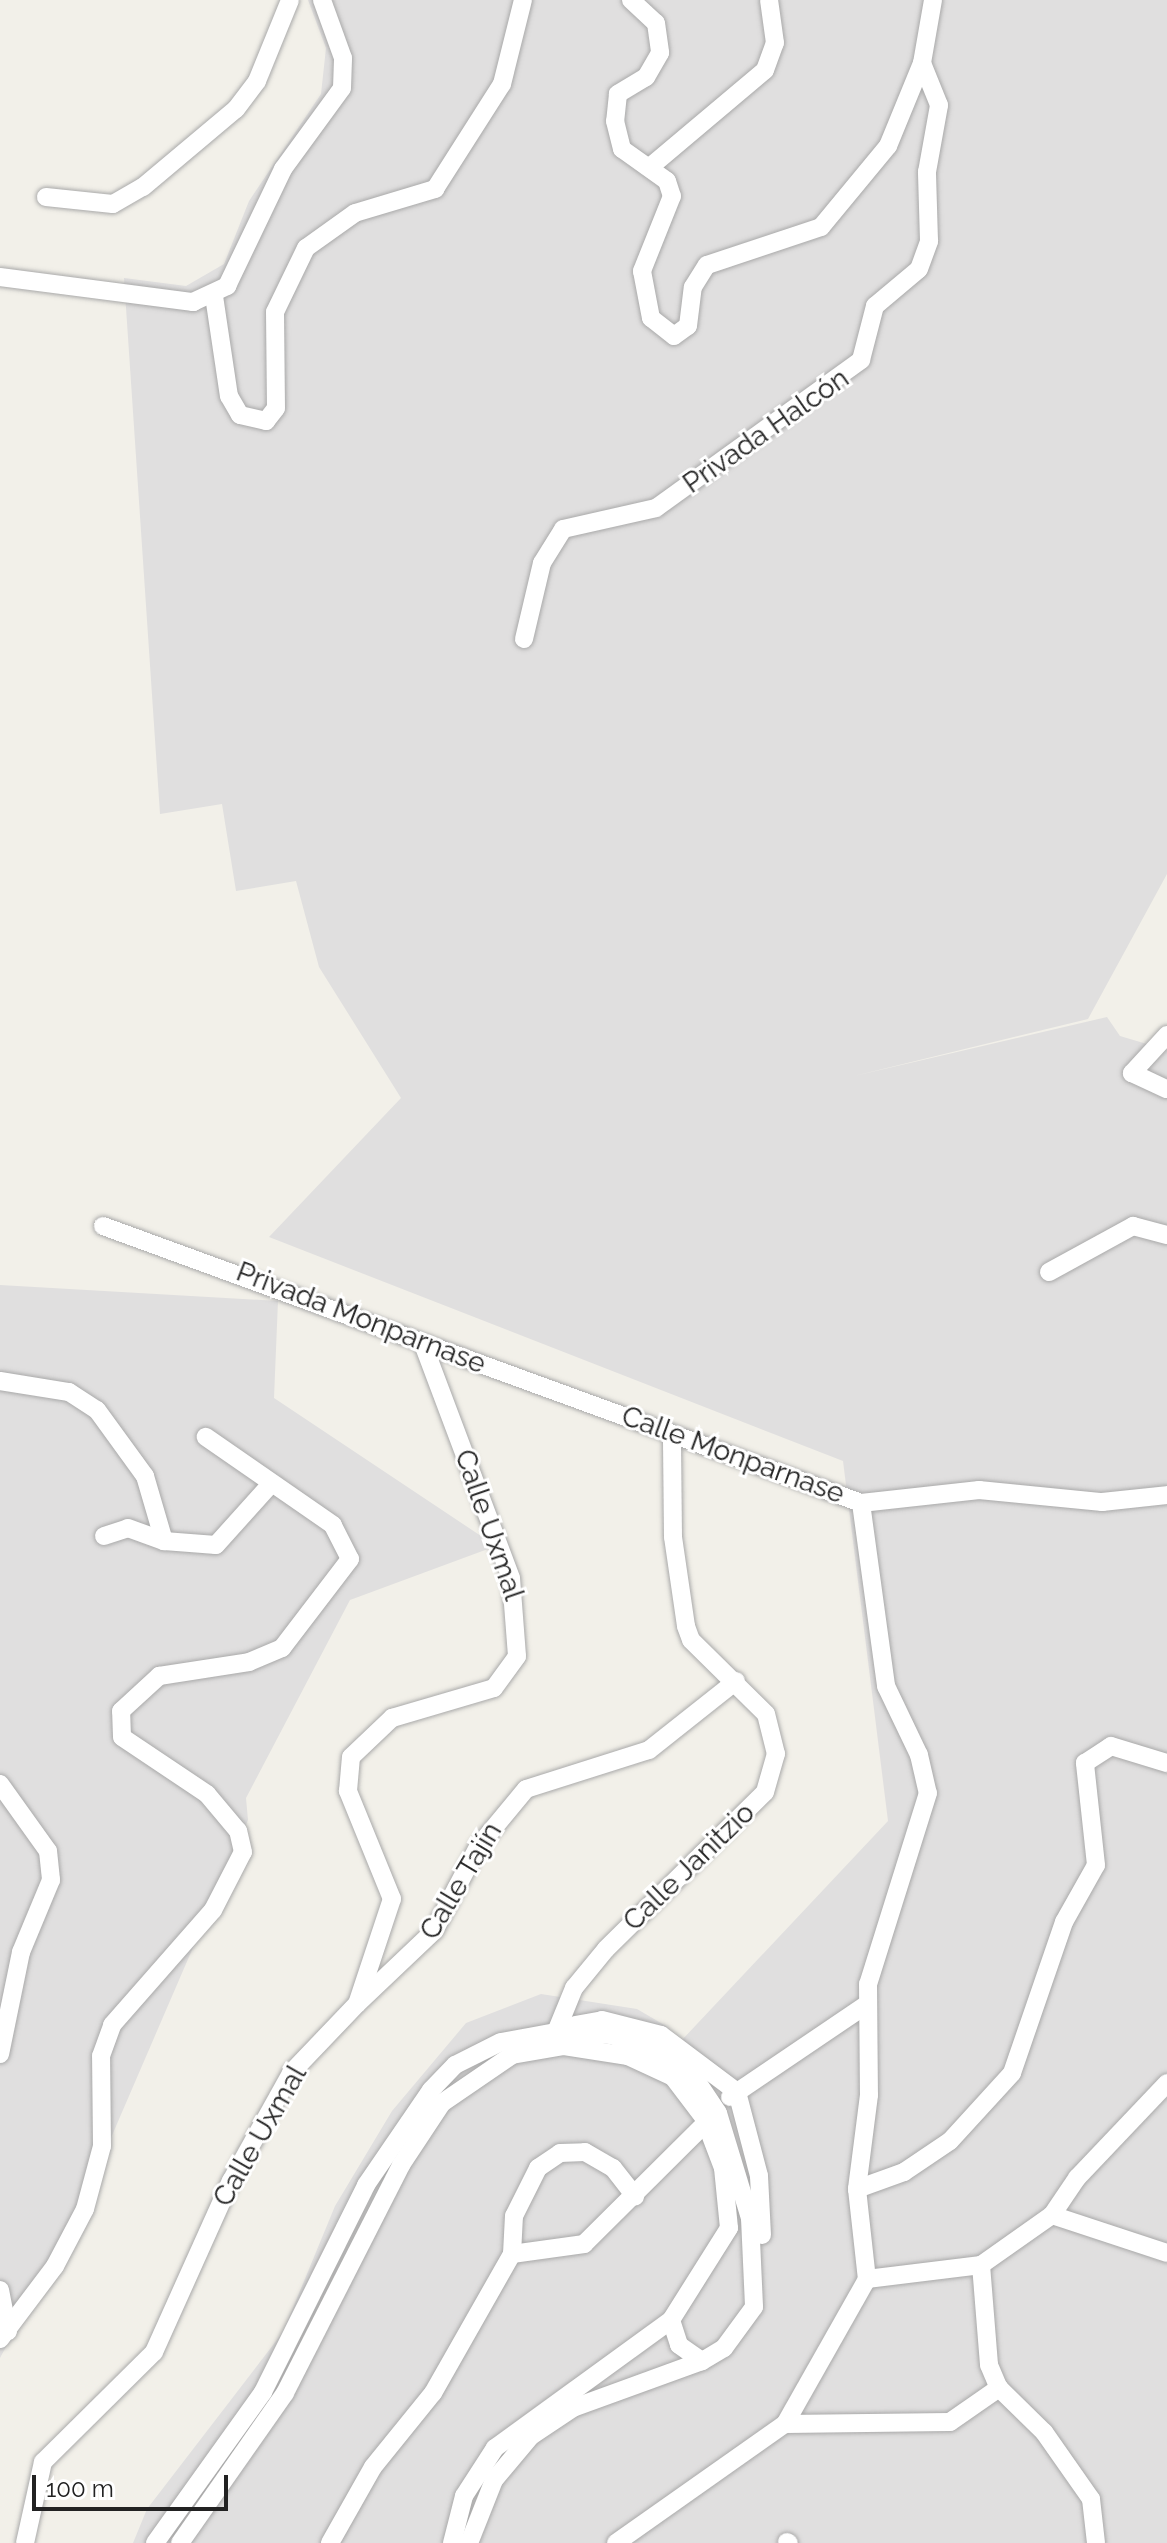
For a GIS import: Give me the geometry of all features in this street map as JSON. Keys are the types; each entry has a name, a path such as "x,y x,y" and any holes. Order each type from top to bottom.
{"street":[{"path":"46,197 113,204 143,187 236,109 263,68 290,0"},
{"path":"0,277 173,300 214,296 238,272 283,169 342,88 343,58 322,0"},
{"path":"214,296 229,396 240,415 266,421 276,408 275,312 306,248 355,213 435,189 502,84 523,0"},
{"path":"631,0 656,23 660,53 646,77 618,94 615,121 622,149 650,167 672,196 668,219 647,246 643,280 651,318 674,336 688,326 693,287 707,265 821,227 888,146 922,63 933,0"},
{"path":"650,167 765,70 775,43 769,0"},
{"name":"Privada Halcón","path":"524,639 542,563 563,529 656,508 861,360 875,306 919,269 929,241 927,172 939,105 922,63"},
{"path":"1167,1035 1132,1073 1167,1089"},
{"name":"Privada Monparnase","path":"103,1226 182,1249 423,1344 540,1384"},
{"path":"1049,1272 1133,1226 1167,1235"},
{"name":"Calle Uxmal","path":"25,2543 43,2462 154,2352 231,2181 291,2073 357,2004 392,1899 348,1791 351,1757 392,1718 494,1688 517,1656 520,1633 490,1514 423,1344"},
{"path":"0,1381 69,1392 97,1410 145,1476 164,1541"},
{"name":"Calle Monparnase","path":"540,1384 861,1503 979,1490 1102,1502 1167,1495"},
{"name":"Calle Janitzio","path":"558,2031 574,1988 606,1949 765,1792 776,1754 773,1732 736,1681 691,1640 686,1626 673,1537 672,1434"},
{"path":"4,2335 85,2209 102,2146 101,2056 112,2025 213,1910 243,1852 238,1831 207,1794 122,1737 121,1711 159,1676 249,1662 282,1648 350,1559 333,1525 206,1437"},
{"path":"104,1536 128,1528 164,1541 216,1545 271,1484"},
{"path":"616,2543 785,2424 867,2279 857,2189 869,2095 866,2005 873,1960 928,1793 923,1764 886,1686 861,1503"},
{"name":"Calle Tajín","path":"357,2004 427,1940 478,1847 526,1789 649,1750 736,1681"},
{"path":"857,2189 904,2172 950,2141 1012,2073 1064,1922 1096,1865 1085,1763 1111,1746 1167,1763"},
{"path":"0,1784 48,1851 51,1880 21,1952 0,2054"},
{"path":"731,2096 866,2005"},
{"path":"155,2543 263,2392 335,2242 391,2143 455,2065 501,2042 602,2020 626,2023 692,2052 731,2096 759,2176 759,2286 736,2334 702,2361 585,2403 531,2436 494,2480 469,2543"},
{"path":"558,2031 611,2035 659,2051 694,2077 729,2137 759,2286"},
{"path":"180,2543 285,2393 354,2255 425,2127 465,2083 512,2055 591,2047 673,2077 704,2118 730,2211 709,2270 671,2320 613,2369 511,2431 464,2496 452,2543"},
{"path":"867,2279 981,2265 1052,2215 1077,2178 1167,2083"},
{"path":"512,2254 584,2244 699,2130 720,2201 709,2270"},
{"path":"330,2543 373,2467 433,2393 512,2254 518,2204 549,2158 570,2151 598,2157 635,2196"},
{"path":"1052,2215 1167,2253"},
{"path":"346,2222 366,2235"},
{"path":"335,2242 354,2255"},
{"path":"981,2265 983,2339 999,2388 1068,2462 1091,2499 1096,2543"},
{"path":"0,2290 4,2335"},
{"path":"671,2320 679,2345 702,2361"},
{"path":"785,2424 950,2422 999,2388"}],"shaded area":[{"path":"308,0 1167,0 1167,874 1088,1019 854,1076 1107,1017 1120,1036 1167,1050 1167,2543 133,2543 147,2509 283,2332 335,2206 392,2111 466,2023 541,1994 637,2009 666,2026 687,2052 681,2041 888,1821 843,1461 269,1237 401,1098 319,967 296,881 236,891 222,804 160,814 124,278 186,286 224,264 249,201 321,94 326,48"},
{"path":"0,1285 278,1301 274,1398 496,1546 350,1600 246,1798 248,1820 82,2205 0,2358"}]}
